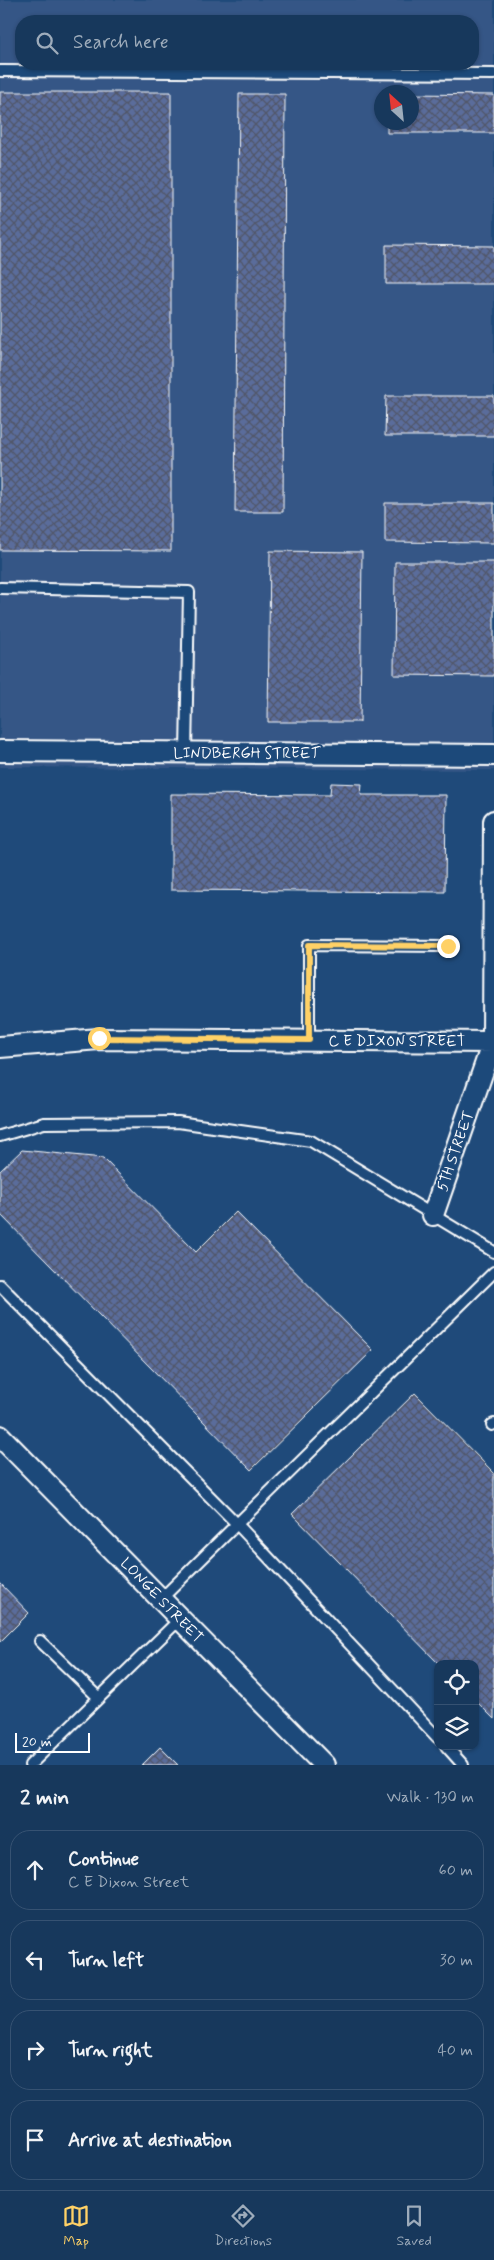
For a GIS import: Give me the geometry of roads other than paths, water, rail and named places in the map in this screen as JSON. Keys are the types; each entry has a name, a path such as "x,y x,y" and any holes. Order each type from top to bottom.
{"street":[{"name":"LINDBERGH STREET","path":"0,751 494,755"},
{"name":"5TH STREET","path":"433,1215 493,1042 494,820"},
{"name":"C E DIXON STREET","path":"0,1047 99,1038 493,1042"},
{"name":"LONGE STREET","path":"0,1436 324,1765"}],"lane":[{"path":"0,71 494,74"},
{"path":"0,588 189,592 186,753"},
{"path":"309,1040 309,945 448,946"},
{"path":"0,1136 44,1122 178,1122 311,1141 494,1252"},
{"path":"160,1599 494,1272"},
{"path":"0,1284 237,1524 434,1734"},
{"path":"30,1765 180,1619"},
{"path":"40,1641 99,1698"},
{"path":"450,1750 463,1765"}]}
